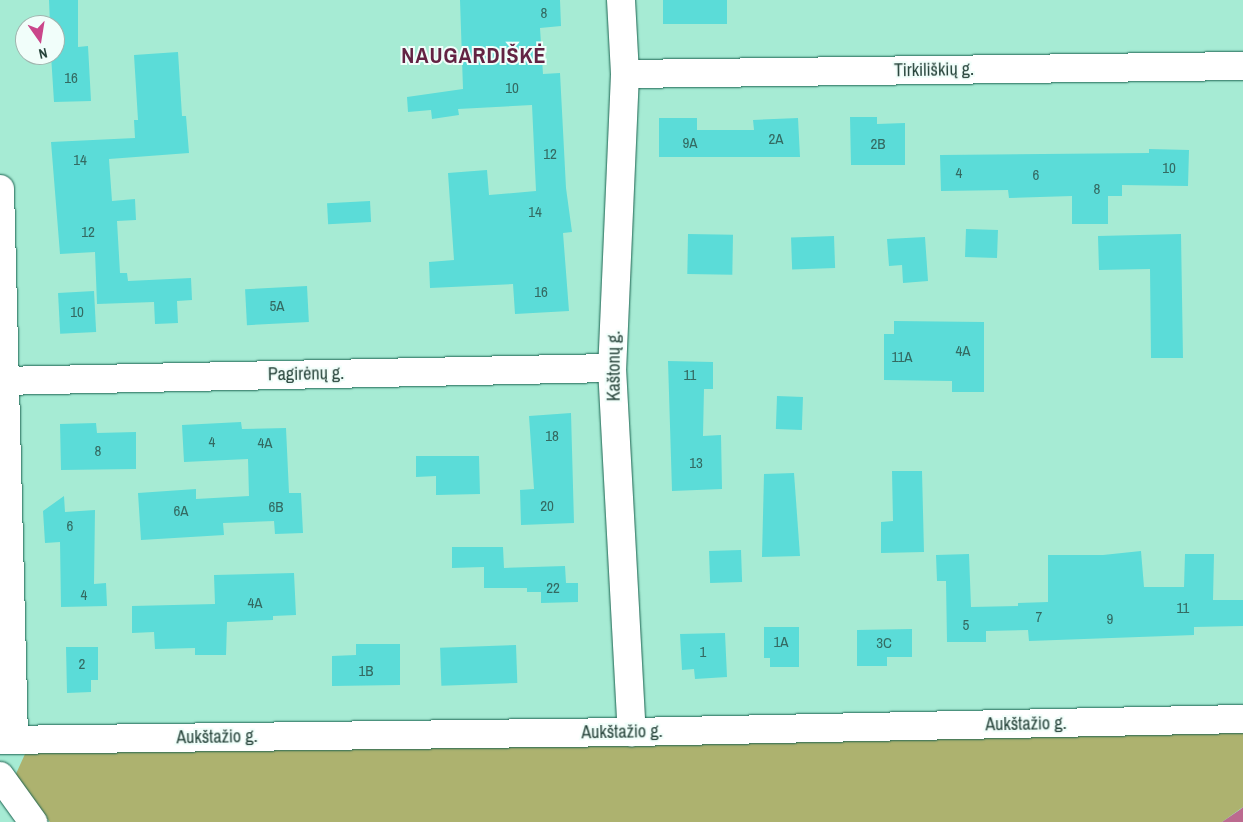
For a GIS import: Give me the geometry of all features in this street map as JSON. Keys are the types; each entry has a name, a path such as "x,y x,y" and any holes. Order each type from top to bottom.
{"street":[{"name":"Kaštonų g.","path":"621,0 624,74 612,368 632,732"},
{"name":"Tirkiliškių g.","path":"624,74 1243,66"},
{"path":"0,189 7,740"},
{"name":"Pagirėnų g.","path":"1,381 612,368"},
{"name":"Aukštažio g.","path":"7,740 632,732 1243,719"},
{"path":"0,776 33,822"}],"green space":[{"path":"1243,732 1243,807 1222,822 50,822 26,798 15,776 25,754 47,745"}],"shaded area":[{"path":"1243,807 1243,822 1222,822 1241,809"}],"building":[{"path":"49,0 78,0 78,47 88,46 91,101 54,102 52,65 65,65 65,15 50,15"},
{"path":"460,0 560,0 561,26 540,28 543,74 560,73 566,188 572,232 563,233 569,311 515,314 513,284 430,288 429,262 454,260 448,173 487,170 489,195 536,191 532,105 458,109 459,115 432,119 431,110 408,112 407,97 463,89"},
{"path":"663,0 727,0 727,24 663,24"},
{"path":"178,52 182,116 186,116 189,153 109,159 112,201 135,199 136,220 117,221 120,273 127,273 128,281 191,278 192,300 177,301 178,323 155,324 154,302 97,304 95,252 60,254 51,142 135,138 134,120 138,120 134,55"},
{"path":"850,117 877,117 877,124 905,123 905,165 851,165"},
{"path":"659,118 697,118 697,130 754,130 753,120 798,118 800,157 659,157"},
{"path":"1149,149 1189,150 1188,186 1122,185 1122,196 1108,196 1108,224 1072,224 1072,196 1009,198 1008,190 941,191 940,155 1149,153"},
{"path":"370,201 371,222 328,224 327,203"},
{"path":"966,229 998,230 997,258 965,257"},
{"path":"688,234 733,235 732,275 687,274"},
{"path":"1181,234 1183,358 1151,358 1150,269 1099,270 1098,236"},
{"path":"834,236 835,268 792,269 791,238"},
{"path":"925,237 928,281 903,283 902,265 889,266 887,239"},
{"path":"307,286 309,322 247,325 245,289"},
{"path":"94,291 96,332 60,334 58,293"},
{"path":"894,321 984,322 984,392 952,392 952,381 884,380 884,334 894,334"},
{"path":"668,361 713,362 713,389 704,389 703,436 721,435 722,489 672,491"},
{"path":"777,396 803,397 802,430 776,429"},
{"path":"571,413 574,523 521,525 520,490 534,489 529,416"},
{"path":"241,422 242,429 286,428 289,493 301,493 303,533 275,534 274,521 223,523 224,535 141,540 138,493 196,489 196,499 249,496 248,459 184,462 182,425"},
{"path":"96,423 97,433 136,432 136,469 61,470 60,424"},
{"path":"416,456 479,456 480,494 436,495 436,476 416,477"},
{"path":"892,471 922,471 924,552 881,553 881,522 893,521"},
{"path":"794,473 800,556 762,557 764,474"},
{"path":"64,496 65,512 95,510 94,584 106,583 107,606 61,607 60,542 45,543 43,511"},
{"path":"452,547 503,547 504,568 565,566 566,583 578,583 578,602 541,603 541,592 527,592 527,588 484,588 484,567 452,568"},
{"path":"741,550 742,582 710,583 709,551"},
{"path":"1141,551 1144,587 1184,587 1185,554 1214,554 1213,600 1243,600 1243,626 1194,627 1194,635 1029,641 1028,630 986,631 986,642 947,642 946,581 937,581 936,555 969,554 971,607 1018,606 1018,603 1048,602 1048,555 1103,555"},
{"path":"294,573 296,615 273,616 273,620 227,622 226,655 195,655 195,648 155,649 154,632 132,633 132,606 215,604 214,575"},
{"path":"764,627 799,627 799,667 770,667 770,658 764,658"},
{"path":"912,629 912,657 887,657 887,666 857,666 857,630"},
{"path":"725,633 727,677 695,679 694,669 682,670 680,634"},
{"path":"356,644 400,644 400,685 332,686 332,656 356,655"},
{"path":"516,645 517,683 441,686 440,648"},
{"path":"66,647 98,647 98,680 91,680 91,692 67,693"}],"district":[{"name":"NAUGARDIŠKĖ","path":"474,56"}]}
